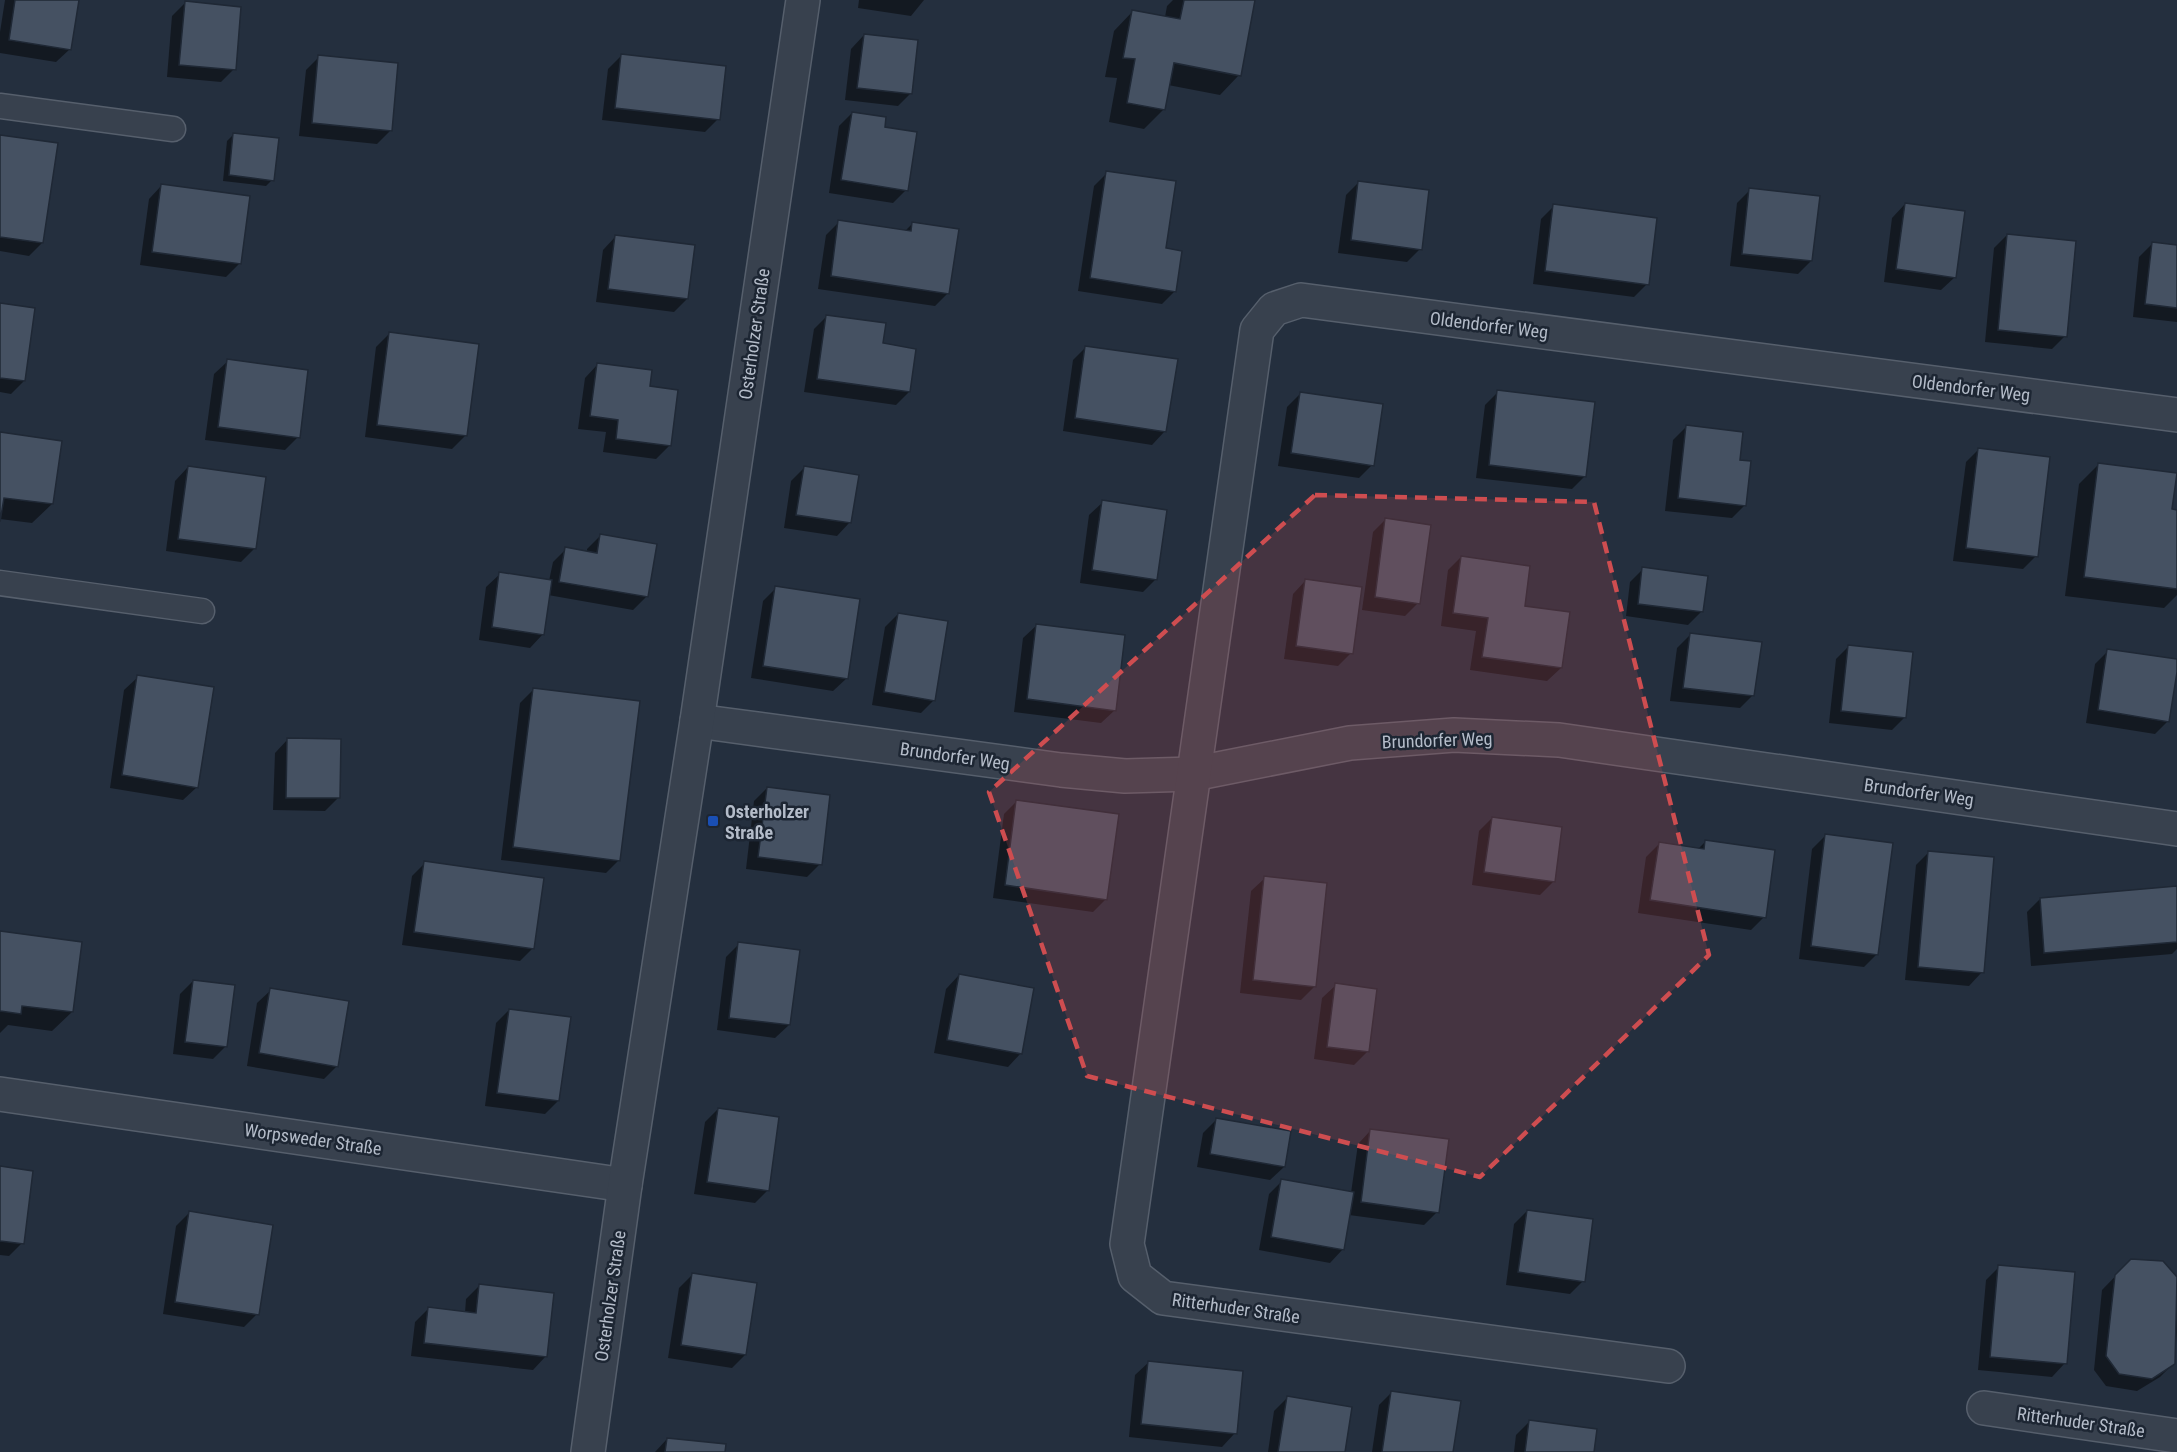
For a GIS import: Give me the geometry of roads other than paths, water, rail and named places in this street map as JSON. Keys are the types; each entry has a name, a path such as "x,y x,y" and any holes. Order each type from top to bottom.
{"street":[{"name":"Osterholzer Straße","path":"588,1452 803,0"},
{"name":"Oldendorfer Weg","path":"1193,774 1257,330 1274,309 1301,300 2177,415"},
{"name":"Brundorfer Weg","path":"697,721 1061,770 1125,776 1193,774 1350,743 1454,735 1559,740 2177,829"},
{"name":"Ritterhuder Straße","path":"1193,774 1127,1244 1135,1276 1163,1298 1668,1366"},
{"name":"Worpsweder Straße","path":"0,1094 626,1185"},
{"name":"Ritterhuder Straße","path":"1984,1408 2177,1436"}],"lane":[{"path":"0,106 173,129"},
{"path":"0,583 202,611"}],"place":[{"name":"Osterholzer Straße","path":"713,821"}]}
